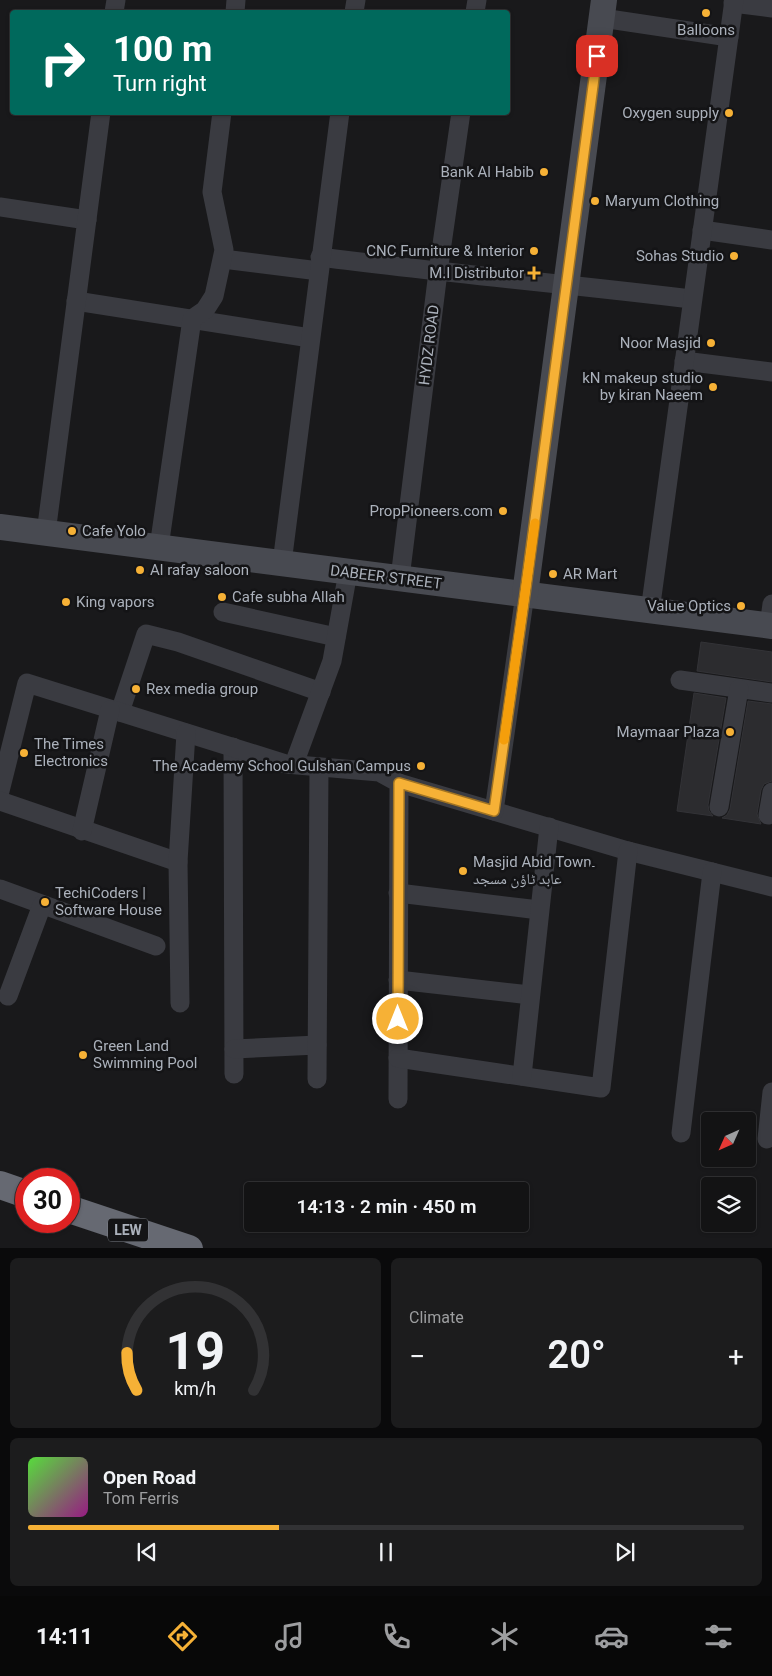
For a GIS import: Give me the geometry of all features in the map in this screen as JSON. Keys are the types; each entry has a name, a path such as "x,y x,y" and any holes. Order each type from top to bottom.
{"highway":[{"path":"0,1185 15,1190"},
{"name":"LEW","path":"80,1214 188,1248"}],"street":[{"path":"650,610 733,1 772,8"},
{"path":"494,811 603,9 728,37"},
{"path":"46,533 101,115"},
{"path":"159,547 192,319 205,310 214,296 223,259 222,227 215,210 212,192 222,115"},
{"path":"282,563 340,115"},
{"name":"HYDZ ROAD","path":"400,578 438,272 461,115"},
{"path":"0,207 87,220"},
{"path":"702,230 772,240"},
{"path":"223,259 438,272 567,284 691,299"},
{"path":"76,301 310,338"},
{"path":"684,361 772,372"},
{"name":"DABEER STREET","path":"0,527 650,610 771,619"},
{"path":"294,764 332,661 348,572"},
{"path":"223,612 336,636"},
{"path":"82,831 115,711 146,634 178,642 321,692"},
{"path":"680,680 772,693"},
{"path":"0,791 26,683 186,733 294,764 379,772 399,783 628,851 772,887"},
{"path":"719,807 739,689"},
{"path":"180,1003 178,862 186,733"},
{"path":"233,747 234,1074"},
{"path":"317,1079 319,767"},
{"path":"398,1099 399,783"},
{"path":"768,815 772,792"},
{"path":"0,801 82,831 178,862"},
{"path":"522,1076 549,827"},
{"path":"398,1058 601,1088 628,851"},
{"path":"681,1133 712,872"},
{"path":"0,889 156,946"},
{"path":"398,893 540,910"},
{"path":"8,996 42,905"},
{"path":"398,980 530,995"},
{"path":"234,1049 317,1045"},
{"path":"767,1140 772,1092"}],"building":[{"path":"701,642 772,652 772,682 697,671"},
{"path":"694,693 726,698 708,805 709,811 713,816 677,811"},
{"path":"748,701 772,704 772,781 764,784 761,790 757,814 761,824 722,818 727,815 730,809"}],"slow traffic":[{"path":"504,740 535,523"}],"place":[{"name":"Balloons","path":"706,13"},
{"name":"Oxygen supply","path":"729,113"},
{"name":"Bank Al Habib","path":"544,172"},
{"name":"Maryum Clothing","path":"595,201"},
{"name":"CNC Furniture & Interior","path":"534,251"},
{"name":"Sohas Studio","path":"734,256"},
{"name":"M.I Distributor","path":"534,273"},
{"name":"Noor Masjid","path":"711,343"},
{"name":"kN makeup studio by kiran Naeem","path":"713,387"},
{"name":"PropPioneers.com","path":"503,511"},
{"name":"Cafe Yolo","path":"72,531"},
{"name":"Al rafay saloon","path":"140,570"},
{"name":"AR Mart","path":"553,574"},
{"name":"Cafe subha Allah","path":"222,597"},
{"name":"King vapors","path":"66,602"},
{"name":"Value Optics","path":"741,606"},
{"name":"Rex media group","path":"136,689"},
{"name":"Maymaar Plaza","path":"730,732"},
{"name":"The Times Electronics","path":"24,753"},
{"name":"The Academy School Gulshan Campus","path":"421,766"},
{"name":"Masjid Abid Town۔ عابد ٹاؤن مسجد","path":"463,871"},
{"name":"TechiCoders | Software House","path":"45,902"},
{"name":"Green Land Swimming Pool","path":"83,1055"}],"route":[{"path":"398,1019 399,783 494,811 597,56"}]}
